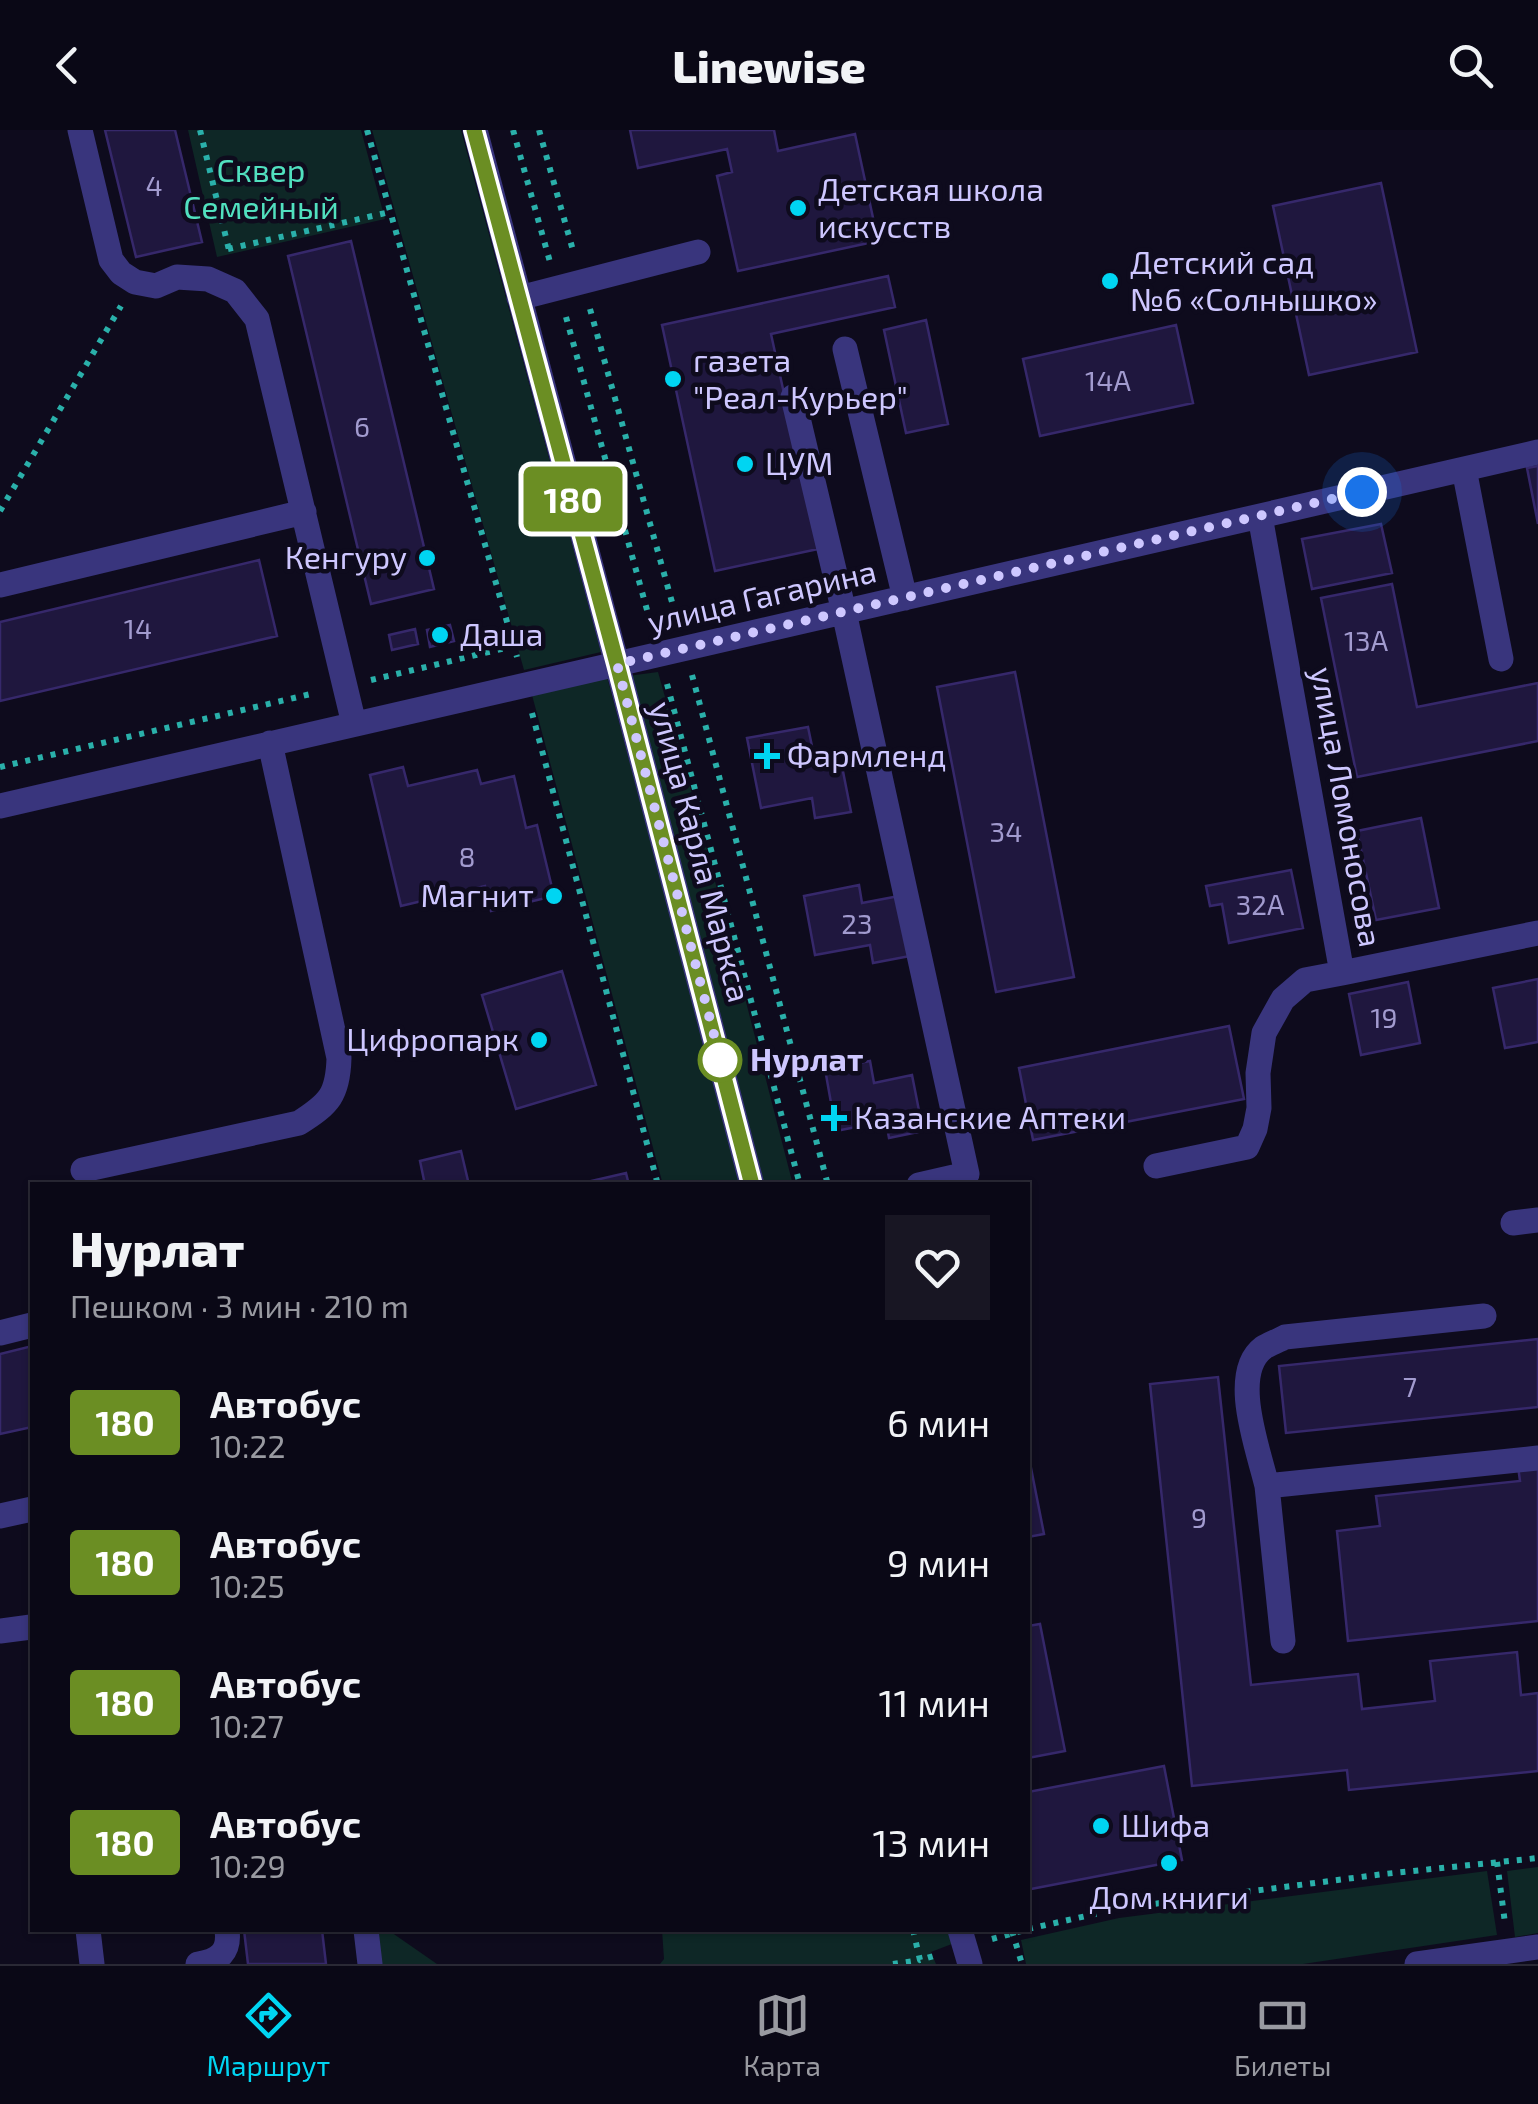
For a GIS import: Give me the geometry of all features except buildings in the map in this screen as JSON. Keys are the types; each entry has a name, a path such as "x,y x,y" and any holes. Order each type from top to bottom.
{"street":[{"path":"80,130 111,260 120,273 135,282 156,286 177,278 208,279 234,290 258,318 354,724"},
{"name":"улица Карла Маркса","path":"474,130 751,1182"},
{"path":"519,298 698,252"},
{"path":"845,349 905,598"},
{"path":"793,397 967,1174 932,1182"},
{"name":"улица Гагарина","path":"0,806 1538,452"},
{"path":"1464,469 1501,659"},
{"path":"0,585 304,512"},
{"name":"улица Ломоносова","path":"1260,516 1342,973 1538,933"},
{"path":"83,1170 299,1123 324,1108 338,1081 339,1058 270,744"},
{"path":"1156,1166 1247,1147 1260,1108 1258,1072 1264,1033 1284,999 1305,980 1342,973"},
{"path":"1283,1641 1267,1486 1246,1398 1247,1370 1260,1349 1284,1338 1484,1316"},
{"path":"0,1332 30,1325"},
{"path":"1267,1486 1538,1458"},
{"path":"0,1516 30,1509"},
{"path":"0,1631 30,1627"},
{"path":"88,1932 92,1964"},
{"path":"198,1964 213,1962 224,1951 227,1932"},
{"path":"366,1932 370,1964"},
{"path":"961,1932 970,1964"},
{"path":"1418,1964 1538,1947"}],"path":[{"path":"200,130 234,290"},
{"path":"367,130 525,685 657,1182"},
{"path":"228,249 390,212"},
{"path":"0,512 135,282"},
{"path":"0,767 514,646"},
{"path":"1030,1930 1122,1908 1538,1858"},
{"path":"1497,1862 1509,1951"},
{"path":"1013,1932 1022,1964"},
{"path":"893,1964 920,1960"}],"green space":[{"name":"Сквер Семейный","path":"188,130 361,130 385,219 217,257"},
{"path":"372,130 461,130 601,652 524,670"},
{"path":"658,672 792,1182 757,1182 628,676"},
{"path":"607,677 742,1182 662,1182 532,695"},
{"path":"1538,1867 1538,1933 1515,1937 1507,1871"},
{"path":"1487,1871 1497,1935 1303,1964 1026,1964 1021,1940 1119,1918"},
{"path":"375,1932 391,1932 437,1964 379,1964"},
{"path":"662,1932 954,1932 957,1942 931,1952 936,1964 660,1964 664,1959"}],"bus line":[{"name":"180","path":"474,130 751,1182"}],"place":[{"name":"Детская школа искусств","path":"798,208"},
{"name":"Детский сад №6 «Солнышко»","path":"1110,281"},
{"name":"газета \"Реал-Курьер\"","path":"673,379"},
{"name":"ЦУМ","path":"745,464"},
{"name":"Кенгуру","path":"427,558"},
{"name":"Даша","path":"440,635"},
{"name":"Фармленд","path":"767,756"},
{"name":"Магнит","path":"554,896"},
{"name":"Цифропарк","path":"539,1040"},
{"name":"Нурлат","path":"720,1060"},
{"name":"Казанские Аптеки","path":"834,1118"},
{"name":"Шифа","path":"1101,1826"},
{"name":"Дом книги","path":"1169,1863"}],"route":[{"path":"720,1060 724,1073 617,664 1362,492"}]}
